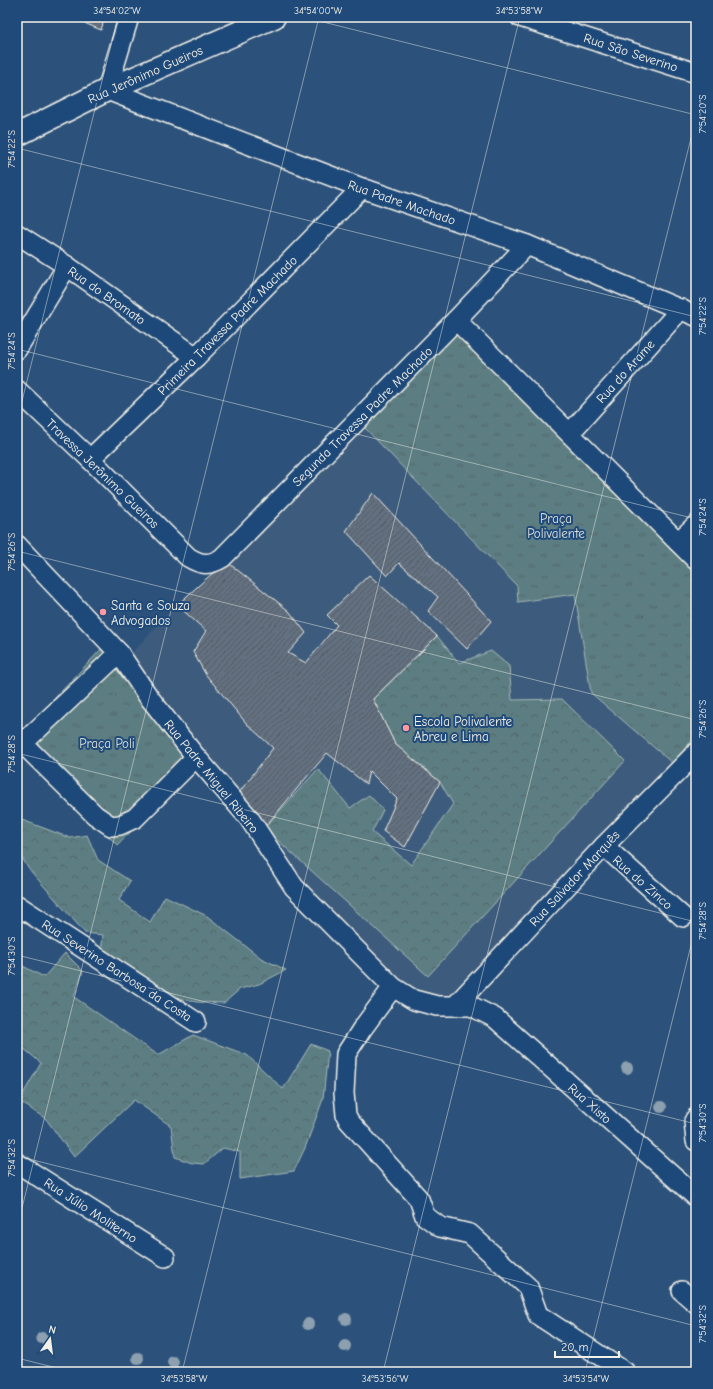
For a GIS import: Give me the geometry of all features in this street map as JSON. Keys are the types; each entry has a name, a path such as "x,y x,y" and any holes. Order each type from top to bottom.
{"street":[{"path":"107,90 129,17"},
{"name":"Rua Jerônimo Gueiros","path":"17,135 107,90 274,17"},
{"name":"Rua São Severino","path":"520,17 696,73"},
{"name":"Rua Padre Machado","path":"107,90 362,188 527,245 688,313"},
{"name":"Primeira Travessa Padre Machado","path":"90,459 196,357 362,188"},
{"name":"Rua do Bromato","path":"17,234 67,266 196,357"},
{"name":"Segunda Travessa Padre Machado","path":"188,557 199,564 208,564 222,558 456,320 527,245"},
{"path":"17,349 67,266"},
{"name":"Rua do Arame","path":"570,433 688,313"},
{"path":"456,320 696,560"},
{"name":"Travessa Jerônimo Gueiros","path":"17,390 90,459 188,557"},
{"path":"678,542 696,525"},
{"name":"Rua Padre Miguel Ribeiro","path":"17,546 119,653 148,696 196,758 249,818 294,887 393,987 414,1000 437,1006 471,1006 483,1011"},
{"path":"119,653 20,741 94,816 111,826 120,825 135,818 196,758"},
{"name":"Rua Salvador Marquês","path":"455,1006 604,846 696,753"},
{"name":"Rua do Zinco","path":"604,846 683,917"},
{"name":"Rua Severino Barbosa da Costa","path":"17,905 196,1022"},
{"path":"393,987 362,1029 346,1054 344,1093 346,1115 349,1121 419,1199 425,1216 440,1227 470,1234 528,1287 538,1315 625,1372"},
{"name":"Rua Xisto","path":"483,1011 494,1018 696,1197"},
{"path":"696,1118 694,1121 696,1141"},
{"name":"Rua Júlio Moliterno","path":"17,1163 165,1257"},
{"path":"682,1291 696,1303"}],"shaded area":[{"name":"Escola Polivalente Abreu e Lima","path":"364,427 517,586 518,602 575,594 591,693 672,763 449,999 417,994 321,905 238,794 123,662 177,605 226,561"}],"green space":[{"name":"Praça Polivalente","path":"457,326 696,567 696,736 672,763 591,693 575,594 518,602 517,586 364,427"},
{"path":"437,636 459,663 491,651 509,666 512,700 562,699 625,761 428,976 264,828 318,769 350,808 369,795 383,810 372,832 411,865 453,804 440,782 395,744 373,699"},
{"name":"Praça Poli","path":"107,643 205,761 117,845 17,742 17,738"},
{"path":"17,818 70,838 87,835 98,860 130,881 119,900 150,922 165,896 207,916 261,958 286,970 259,984 240,989 224,1003 197,1002 171,997 101,953 103,935 85,933 28,868 17,849"},
{"path":"65,953 83,971 74,997 158,1055 193,1035 247,1055 283,1089 311,1044 328,1051 323,1099 305,1148 294,1171 240,1179 240,1152 223,1148 204,1164 192,1163 175,1157 171,1126 134,1100 74,1157 46,1119 19,1101 41,1063 17,1043 17,963 44,977"}],"building":[{"path":"70,17 105,17 101,30"},
{"path":"373,493 491,621 467,649 428,611 438,597 399,563 387,576 346,531"},
{"path":"226,561 289,611 306,633 288,653 306,663 337,625 327,615 369,575 437,636 373,699 395,744 440,782 405,847 383,831 397,799 369,771 366,784 327,753 264,828 238,794 273,748 247,724 206,675 193,652 206,631 177,605"}],"place":[{"name":"Santa e Souza Advogados","path":"103,612"},
{"name":"Escola Polivalente Abreu e Lima","path":"406,728"}]}
